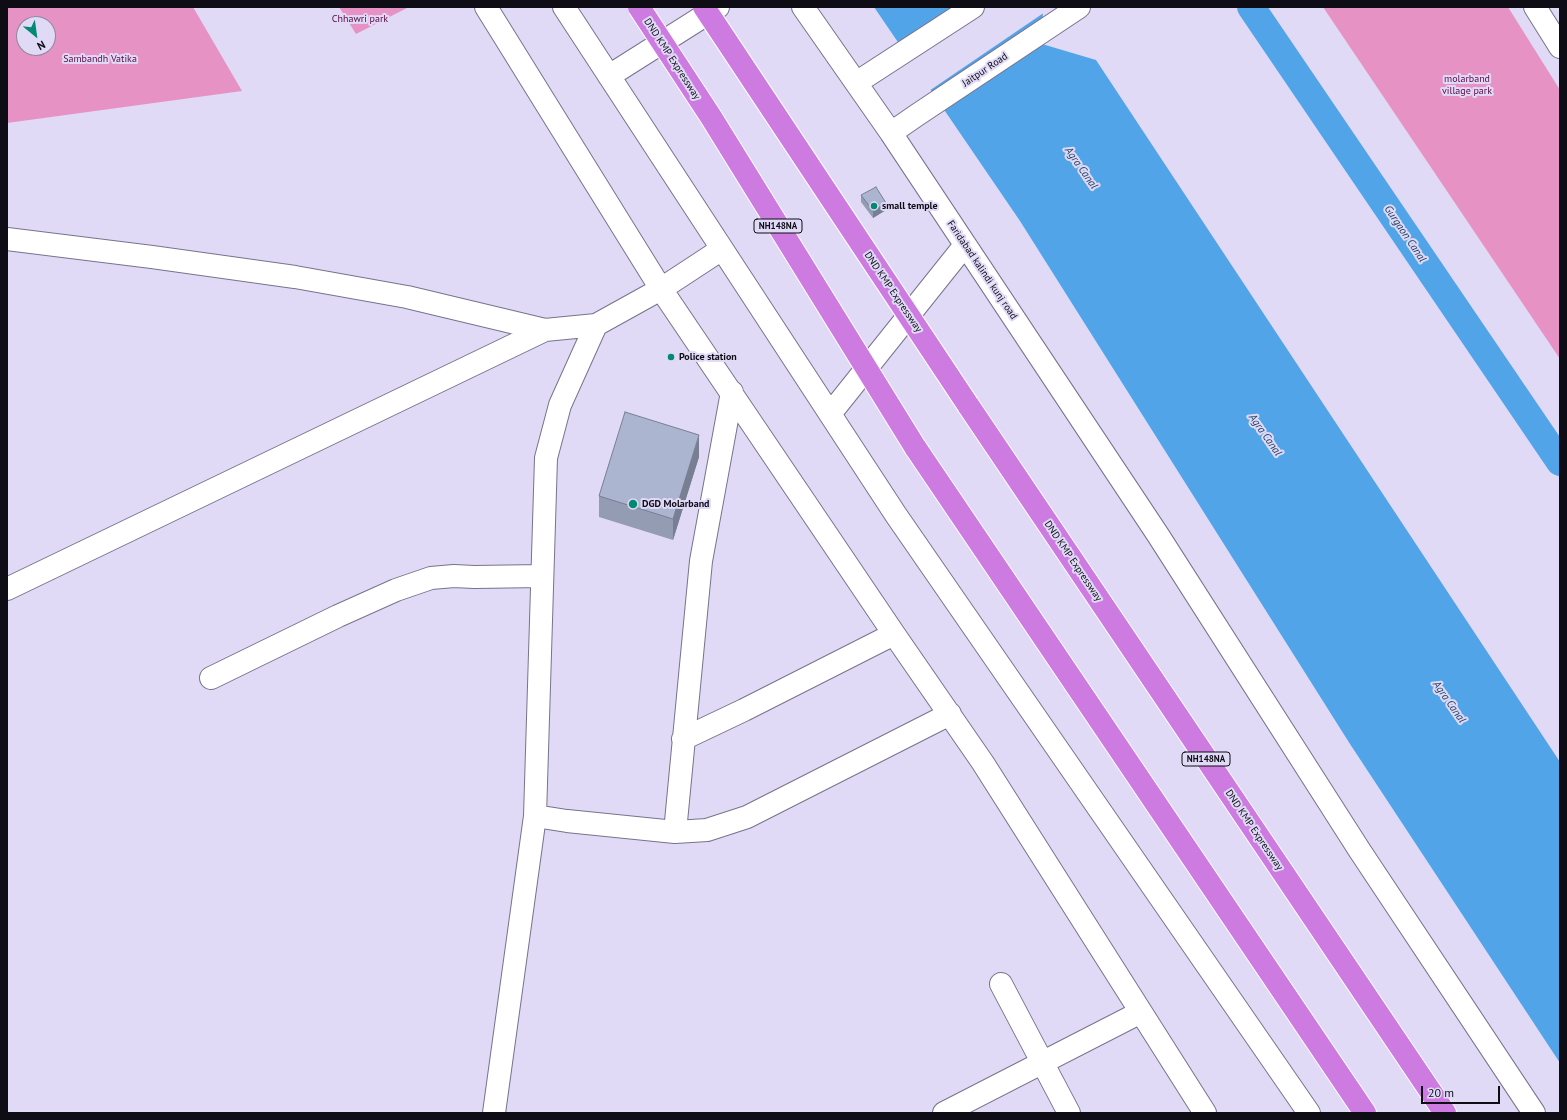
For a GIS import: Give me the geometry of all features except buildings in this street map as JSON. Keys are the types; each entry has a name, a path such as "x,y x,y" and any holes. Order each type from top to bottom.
{"highway":[{"name":"DND KMP Expressway","path":"639,7 711,117 915,447 1365,1113"},
{"name":"DND KMP Expressway","path":"704,7 968,405 1445,1113"}],"street":[{"path":"486,7 661,289 894,634 988,769 1205,1113"},
{"path":"564,7 896,515 1309,1113"},
{"path":"609,76 718,7"},
{"name":"Faridabad kalindi kunj road","path":"803,7 891,133 1158,535 1360,851 1534,1113"},
{"path":"856,83 973,7"},
{"name":"Jaitpur Road","path":"891,133 1079,7"},
{"path":"1535,7 1560,47"},
{"path":"7,239 295,277 407,297 545,330 596,325 661,289 722,249"},
{"path":"830,414 965,245"},
{"path":"494,1113 535,816 546,458 560,405 596,325"},
{"path":"7,589 545,330"},
{"path":"675,832 701,561 732,392"},
{"path":"211,678 338,616 396,590 431,578 454,576 474,578 542,576"},
{"path":"683,739 744,710 894,634"},
{"path":"535,816 567,821 675,832 707,830 747,817 950,714"},
{"path":"1000,984 1069,1113"},
{"path":"944,1113 1141,1012"}],"green space":[{"name":"Sambandh Vatika","path":"7,7 193,7 242,91 7,123"},
{"name":"Chhawri park","path":"339,7 409,7 356,34"},
{"name":"molarband village park","path":"1323,7 1508,7 1560,90 1560,359"}],"water":[{"name":"Agra Canal","path":"874,7 1043,7 1042,44 1096,60 1560,762 1560,1063 1350,744 1020,221"}],"pier":[{"path":"973,7 1045,7 1045,12 929,91 903,52"}],"waterway":[{"name":"Gurgaon Canal","path":"1251,7 1560,462"}],"place":[{"name":"small temple","path":"874,206"},
{"name":"Police station","path":"671,357"},
{"name":"DGD Molarband","path":"633,504"}]}
